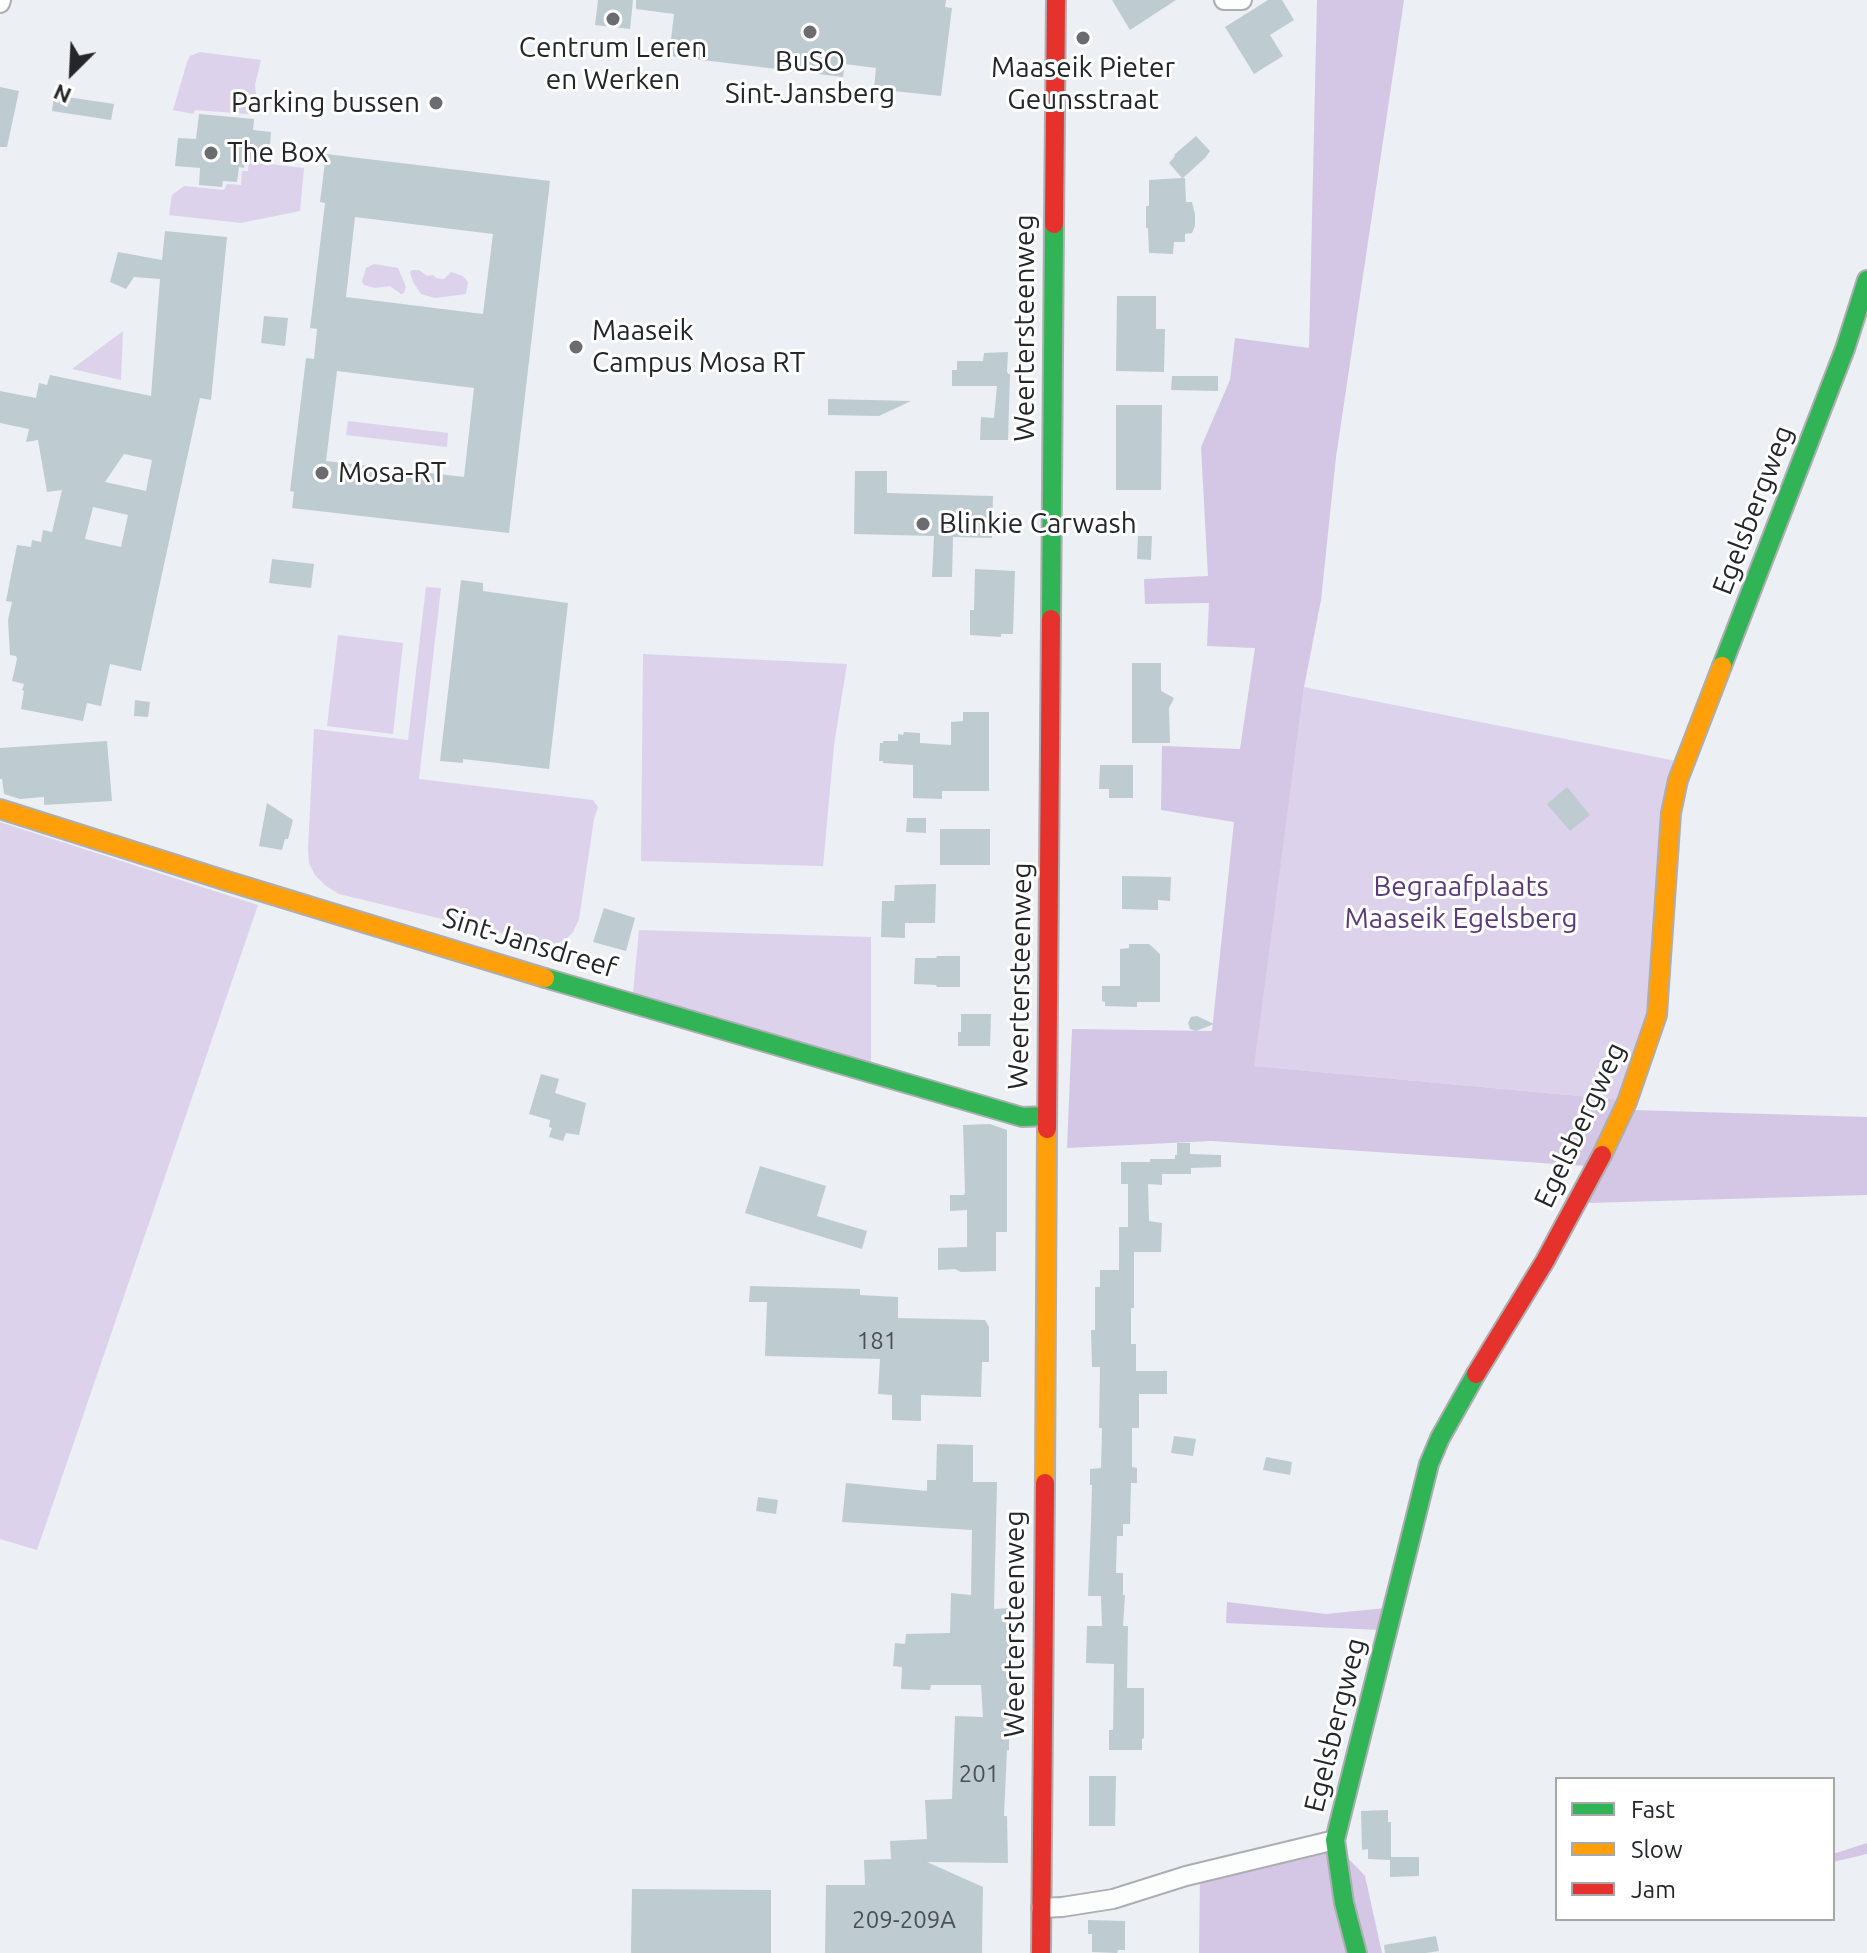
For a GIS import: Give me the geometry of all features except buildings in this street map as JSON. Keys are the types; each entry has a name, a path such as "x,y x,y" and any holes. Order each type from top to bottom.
{"street":[{"name":"Weertersteenweg","path":"1041,1953 1056,0"},
{"path":"1224,0 1242,0"},
{"name":"Egelsbergweg","path":"1357,1953 1344,1903 1335,1840 1429,1464 1471,1382 1545,1261 1627,1102 1657,1015 1671,813 1678,780 1845,349 1867,280"},
{"name":"Sint-Jansdreef","path":"0,809 242,886 598,993 1022,1117 1047,1116"},
{"name":"Egelsbergweg","path":"1041,1908 1113,1899 1186,1876 1335,1840"}],"green space":[{"path":"200,52 261,60 255,85 261,115 195,110 193,114 173,110 187,62 190,56"},
{"path":"251,141 261,142 260,163 304,168 300,211 241,223 169,215 172,195 184,186 224,190 227,184 241,185 242,171 248,171"},
{"path":"374,264 398,268 406,287 404,293 390,286 375,288 364,285 362,281 366,268"},
{"path":"412,270 444,279 451,272 463,276 468,282 466,294 435,298 421,294 413,282"},
{"path":"123,331 121,380 72,369"},
{"path":"348,421 448,433 447,447 346,435"},
{"path":"426,587 441,588 419,779 593,800 598,807 579,919 564,941 541,943 339,894 315,875 309,863 314,729 408,740"},
{"path":"338,635 403,643 393,734 327,726"},
{"path":"643,654 847,664 834,745 823,866 641,861"},
{"name":"Begraafplaats Maaseik Egelsberg","path":"1304,687 1676,761 1650,1005 1623,1100 1253,1066"},
{"path":"0,822 258,905 37,1550 0,1539"},
{"path":"639,930 871,937 871,1063 633,993"}],"shaded area":[{"path":"1317,0 1404,0 1336,457 1321,600 1304,687 1254,1066 1623,1100 1587,1166 1211,1141 1067,1148 1072,1029 1212,1031 1234,822 1161,810 1162,746 1240,749 1255,648 1207,646 1209,603 1145,604 1144,579 1208,576 1201,447 1230,380 1235,338 1309,348"},
{"path":"1633,1110 1867,1117 1867,1195 1588,1203"},
{"path":"1227,1602 1326,1614 1386,1608 1381,1630 1226,1623"},
{"path":"1867,1843 1867,1854 1835,1862 1835,1853"},
{"path":"1324,1850 1347,1857 1365,1876 1382,1953 1199,1953 1200,1877"}],"traffic: fast":[{"path":"1051,619 1054,224"},
{"path":"1722,666 1845,349 1867,280"},
{"path":"545,978 1022,1117 1047,1116"},
{"path":"1357,1953 1344,1903 1335,1840 1429,1464 1476,1374"}],"traffic: slow":[{"path":"1602,1155 1627,1102 1657,1015 1671,813 1678,780 1722,666"},
{"path":"0,809 545,978"},
{"path":"1045,1483 1047,1129"}],"traffic: jam":[{"path":"1054,224 1056,0"},
{"path":"1047,1129 1051,619"},
{"path":"1476,1374 1545,1261 1602,1155"},
{"path":"1041,1953 1045,1483"}],"place":[{"name":"Centrum Leren en Werken","path":"613,19"},
{"name":"BuSO Sint-Jansberg","path":"810,32"},
{"name":"Maaseik Pieter Geunsstraat","path":"1083,38"},
{"name":"Parking bussen","path":"436,103"},
{"name":"The Box","path":"211,153"},
{"name":"Maaseik Campus Mosa RT","path":"576,347"},
{"name":"Mosa-RT","path":"322,473"},
{"name":"Blinkie Carwash","path":"923,524"}]}
